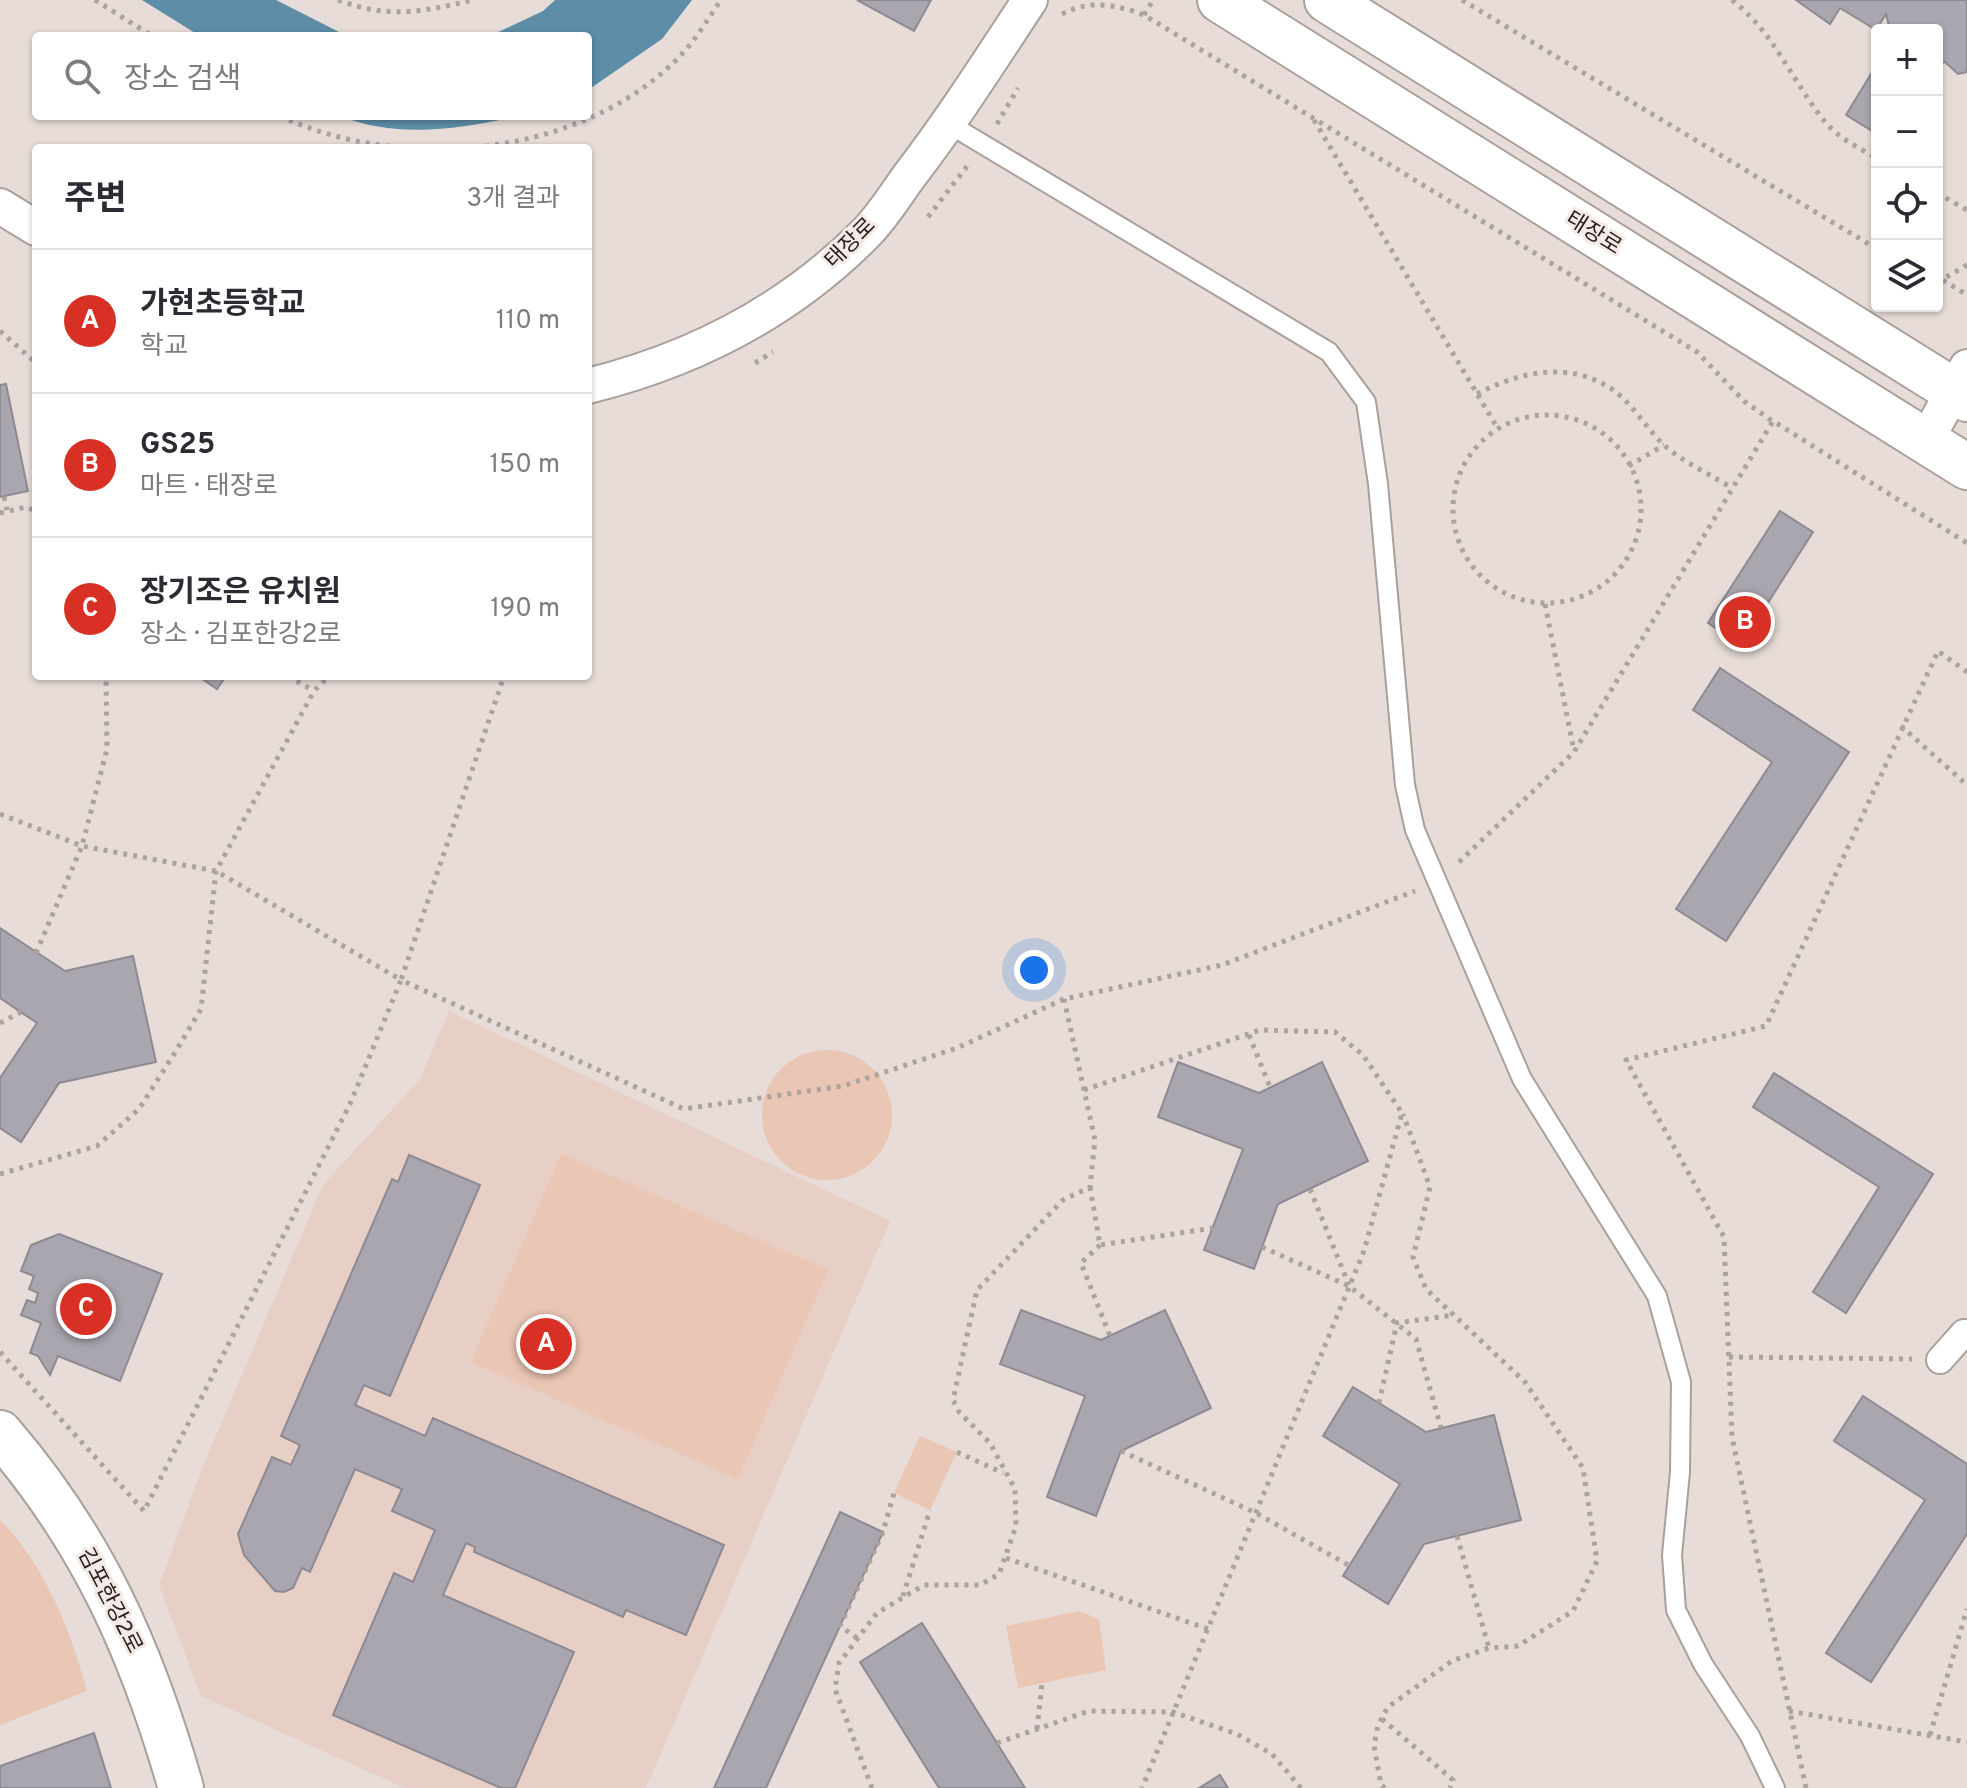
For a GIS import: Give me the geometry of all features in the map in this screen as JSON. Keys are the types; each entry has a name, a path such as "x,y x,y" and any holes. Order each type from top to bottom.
{"street":[{"name":"태장로","path":"592,385 647,371 733,333 806,287 868,232 949,124 1030,0"},
{"name":"태장로","path":"1220,0 1967,467"},
{"path":"1327,0 1962,386 1925,442"},
{"path":"0,206 32,226"},
{"path":"1940,1360 1964,1333"},
{"name":"김포한강2로","path":"0,1433 72,1527 117,1608 155,1698 181,1788"}],"lane":[{"path":"949,124 1329,352 1366,402 1378,484 1405,785 1415,830 1522,1079 1657,1296 1681,1382 1680,1472 1672,1555 1676,1610 1703,1664 1750,1736 1775,1788"}],"path":[{"path":"95,0 146,32"},
{"path":"338,0 359,8 398,14 473,0"},
{"path":"592,115 627,98 682,54 721,0"},
{"path":"1153,0 1144,15 1697,352 1744,401 1967,543"},
{"path":"1462,0 1871,245"},
{"path":"1732,0 1771,42 1827,124 1871,154"},
{"path":"1312,116 1498,429"},
{"path":"288,120 314,132 376,144"},
{"path":"494,144 562,130 582,120"},
{"path":"1943,196 1967,210"},
{"path":"1943,277 1967,265"},
{"path":"1943,281 1967,295"},
{"path":"0,331 32,359"},
{"path":"1477,394 1510,377 1568,372 1608,386 1643,419 1664,445 1732,488"},
{"path":"1559,416 1591,425 1616,445 1629,466 1641,504 1637,536 1623,564 1602,587 1574,600 1544,604 1515,598 1489,584 1468,561 1456,534 1453,504 1459,474 1474,448 1498,429 1527,417 1559,416"},
{"path":"0,814 82,846 216,871 401,980 684,1109 843,1086 957,1048 1064,999 1222,965 1438,882 1574,752 1773,421"},
{"path":"1629,466 1664,445"},
{"path":"4,497 7,510"},
{"path":"0,513 26,507 32,509"},
{"path":"1544,604 1574,752"},
{"path":"1806,1788 1732,1437 1724,1237 1626,1060 1766,1026 1938,651 1967,672"},
{"path":"36,953 82,846 107,749 106,680"},
{"path":"295,680 314,691"},
{"path":"0,1174 97,1146 139,1109 201,1009 216,871 314,691 325,680"},
{"path":"0,1352 144,1511 350,1104 401,980 503,680"},
{"path":"1901,726 1967,785"},
{"path":"1064,999 1095,1140 1090,1187 1100,1245"},
{"path":"0,1023 21,1012"},
{"path":"1084,1090 1260,1030 1335,1032 1363,1055 1402,1113 1430,1187 1413,1257 1426,1289 1525,1382 1583,1468 1597,1561 1573,1611 1518,1646 1489,1648 1452,1661 1388,1707 1374,1746 1380,1787"},
{"path":"1249,1035 1270,1087"},
{"path":"1142,1788 1364,1251 1402,1113"},
{"path":"872,1788 835,1689 839,1663 877,1613 924,1585 980,1585 999,1574 1016,1526 1015,1489 990,1443 959,1412 953,1400 977,1290 1063,1200 1090,1187"},
{"path":"1310,1189 1349,1286"},
{"path":"1110,1336 1081,1263 1100,1245 1213,1228"},
{"path":"1262,1247 1349,1286 1416,1339 1441,1428"},
{"path":"1397,1323 1454,1315"},
{"path":"1379,1403 1397,1323"},
{"path":"1729,1357 1940,1360"},
{"path":"1121,1451 1256,1513 1350,1566"},
{"path":"957,1452 1004,1473"},
{"path":"857,1638 840,1626 883,1532 894,1493"},
{"path":"902,1598 930,1510"},
{"path":"1457,1536 1489,1648"},
{"path":"1006,1558 1208,1629"},
{"path":"1930,1735 1967,1609"},
{"path":"1037,1729 1042,1683"},
{"path":"997,1743 1089,1711 1173,1712 1237,1734 1272,1754 1301,1788"},
{"path":"1789,1711 1967,1742"},
{"path":"1382,1719 1453,1780 1450,1788"}],"shaded area":[{"path":"449,1011 890,1221 646,1788 405,1788 201,1696 159,1585 203,1466 323,1185 420,1079"},
{"path":"827,1050 852,1055 873,1069 887,1090 892,1115 887,1140 873,1161 852,1175 827,1180 802,1175 781,1161 767,1140 762,1115 767,1090 781,1069 802,1055"},
{"path":"561,1154 828,1270 738,1479 471,1362"},
{"path":"920,1436 957,1452 930,1510 894,1493"},
{"path":"0,1520 43,1578 73,1645 87,1691 0,1725"},
{"path":"1079,1611 1099,1619 1106,1670 1018,1688 1006,1626"}],"water":[{"path":"142,0 276,0 339,32 194,32"},
{"path":"555,0 692,0 662,39 592,87 592,32 498,32 543,11"},
{"path":"353,120 499,120 429,130 384,128"}],"building":[{"path":"857,0 931,0 914,31"},
{"path":"1796,0 1967,0 1967,72 1958,74 1943,62 1943,24 1888,24 1886,14 1880,24 1871,24 1871,27 1840,8 1830,24"},
{"path":"1871,74 1871,130 1846,115"},
{"path":"6,384 28,491 0,497 0,385"},
{"path":"1780,511 1813,532 1741,645 1708,623"},
{"path":"1720,668 1849,752 1726,941 1676,909 1772,762 1693,710"},
{"path":"204,680 223,680 217,689"},
{"path":"0,928 65,971 133,956 156,1062 59,1083 21,1142 0,1128 0,1078 37,1023 0,998"},
{"path":"1178,1062 1259,1093 1322,1062 1368,1161 1278,1204 1254,1269 1204,1250 1243,1149 1158,1117"},
{"path":"1774,1073 1933,1174 1846,1313 1813,1292 1879,1187 1753,1107"},
{"path":"409,1155 480,1185 390,1396 364,1385 355,1405 425,1436 433,1418 724,1545 686,1635 626,1610 623,1617 474,1552 475,1547 466,1543 443,1595 574,1652 515,1788 501,1788 333,1715 394,1573 413,1582 435,1530 392,1511 402,1489 355,1469 310,1572 302,1568 293,1588 284,1592 275,1591 244,1555 238,1534 272,1457 291,1465 300,1445 281,1436 392,1179 398,1182"},
{"path":"59,1234 162,1274 120,1381 58,1356 50,1375 38,1356 30,1353 41,1323 21,1315 27,1300 35,1303 38,1293 29,1289 34,1276 21,1271 31,1245"},
{"path":"1021,1310 1101,1340 1165,1310 1211,1408 1121,1451 1096,1516 1047,1497 1085,1396 1000,1364"},
{"path":"1353,1387 1426,1432 1494,1415 1521,1520 1424,1544 1388,1604 1343,1576 1400,1484 1323,1436"},
{"path":"1863,1396 1967,1464 1967,1534 1871,1682 1826,1653 1925,1500 1834,1441"},
{"path":"840,1512 883,1532 766,1788 714,1788"},
{"path":"922,1623 1025,1788 939,1788 860,1662"},
{"path":"94,1733 111,1788 0,1788 0,1766"},
{"path":"1220,1775 1228,1788 1199,1788"}],"place":[{"name":"GS25","path":"1745,622"},
{"name":"장기조은 유치원","path":"86,1309"},
{"name":"가현초등학교","path":"546,1344"}]}
